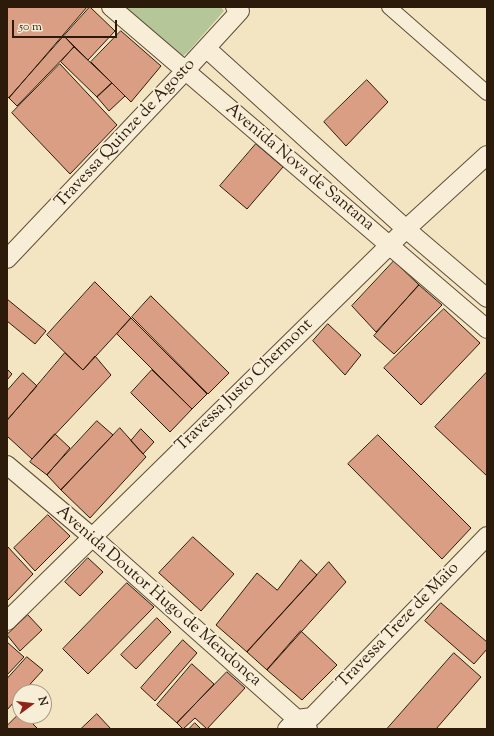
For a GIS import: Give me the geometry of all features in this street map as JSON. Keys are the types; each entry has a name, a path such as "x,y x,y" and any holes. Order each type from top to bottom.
{"street":[{"name":"Avenida Nova de Santana","path":"111,7 487,329"},
{"path":"389,7 487,93"},
{"name":"Travessa Quinze de Agosto","path":"7,259 185,71 239,8"},
{"name":"Avenida Nova de Santana","path":"206,48 406,229 487,298"},
{"path":"270,143 288,122"},
{"name":"Travessa Justo Chermont","path":"7,621 91,536 406,229 487,155"},
{"name":"Avenida Doutor Hugo de Mendonça","path":"7,465 91,536 303,725"},
{"name":"Travessa Treze de Maio","path":"303,725 487,536"}],"green space":[{"path":"125,7 221,7 224,11 183,56"}],"building":[{"path":"7,7 87,7 9,98 7,96"},
{"path":"90,7 115,31 88,60 64,36"},
{"path":"121,31 161,66 131,102 91,62"},
{"path":"64,36 74,47 17,106 9,98"},
{"path":"74,47 112,83 97,97 61,62"},
{"path":"60,64 117,125 70,174 12,113"},
{"path":"367,80 388,102 346,146 324,122"},
{"path":"112,83 125,96 109,111 97,97"},
{"path":"256,144 283,167 247,209 220,186"},
{"path":"394,261 419,285 376,332 352,306"},
{"path":"95,282 131,318 83,370 47,335"},
{"path":"419,285 442,305 394,354 374,336"},
{"path":"151,296 229,373 208,394 132,317"},
{"path":"7,299 46,331 35,344 7,321"},
{"path":"444,309 480,343 421,405 384,368"},
{"path":"131,318 207,394 192,409 117,334"},
{"path":"328,324 361,355 345,375 313,341"},
{"path":"65,353 83,370 95,356 111,375 32,459 7,436 7,421"},
{"path":"7,369 12,374 7,380"},
{"path":"152,370 192,409 170,432 131,393"},
{"path":"487,372 487,476 435,427"},
{"path":"23,373 37,386 7,420 7,391"},
{"path":"97,421 113,435 61,490 47,475"},
{"path":"120,428 146,457 90,518 61,490"},
{"path":"141,429 154,442 143,454 131,441"},
{"path":"55,434 70,448 47,475 30,462"},
{"path":"378,435 471,528 442,559 348,464"},
{"path":"48,515 70,536 35,571 14,548"},
{"path":"193,537 234,574 201,611 159,573"},
{"path":"7,546 33,574 8,600 7,599"},
{"path":"88,558 103,572 80,596 65,582"},
{"path":"301,560 317,575 247,652 216,625 257,573 277,590"},
{"path":"329,562 346,582 267,670 247,652"},
{"path":"127,583 154,607 88,674 63,649"},
{"path":"441,603 487,642 487,649 474,664 425,621"},
{"path":"28,615 42,630 20,651 7,635"},
{"path":"157,618 171,632 136,669 121,655"},
{"path":"301,631 337,665 302,700 267,670"},
{"path":"183,640 197,653 155,701 141,688"},
{"path":"7,642 24,657 7,675"},
{"path":"454,653 481,677 436,729 387,729"},
{"path":"27,657 43,670 30,684 12,684 12,704 7,710 7,679"},
{"path":"192,664 214,684 177,723 157,705"},
{"path":"227,672 245,688 207,729 195,718 183,729 177,723"},
{"path":"97,714 111,729 81,729"},
{"path":"12,721 12,724 33,724 38,729 7,729 7,726"},
{"path":"195,723 201,729 189,729"}]}
